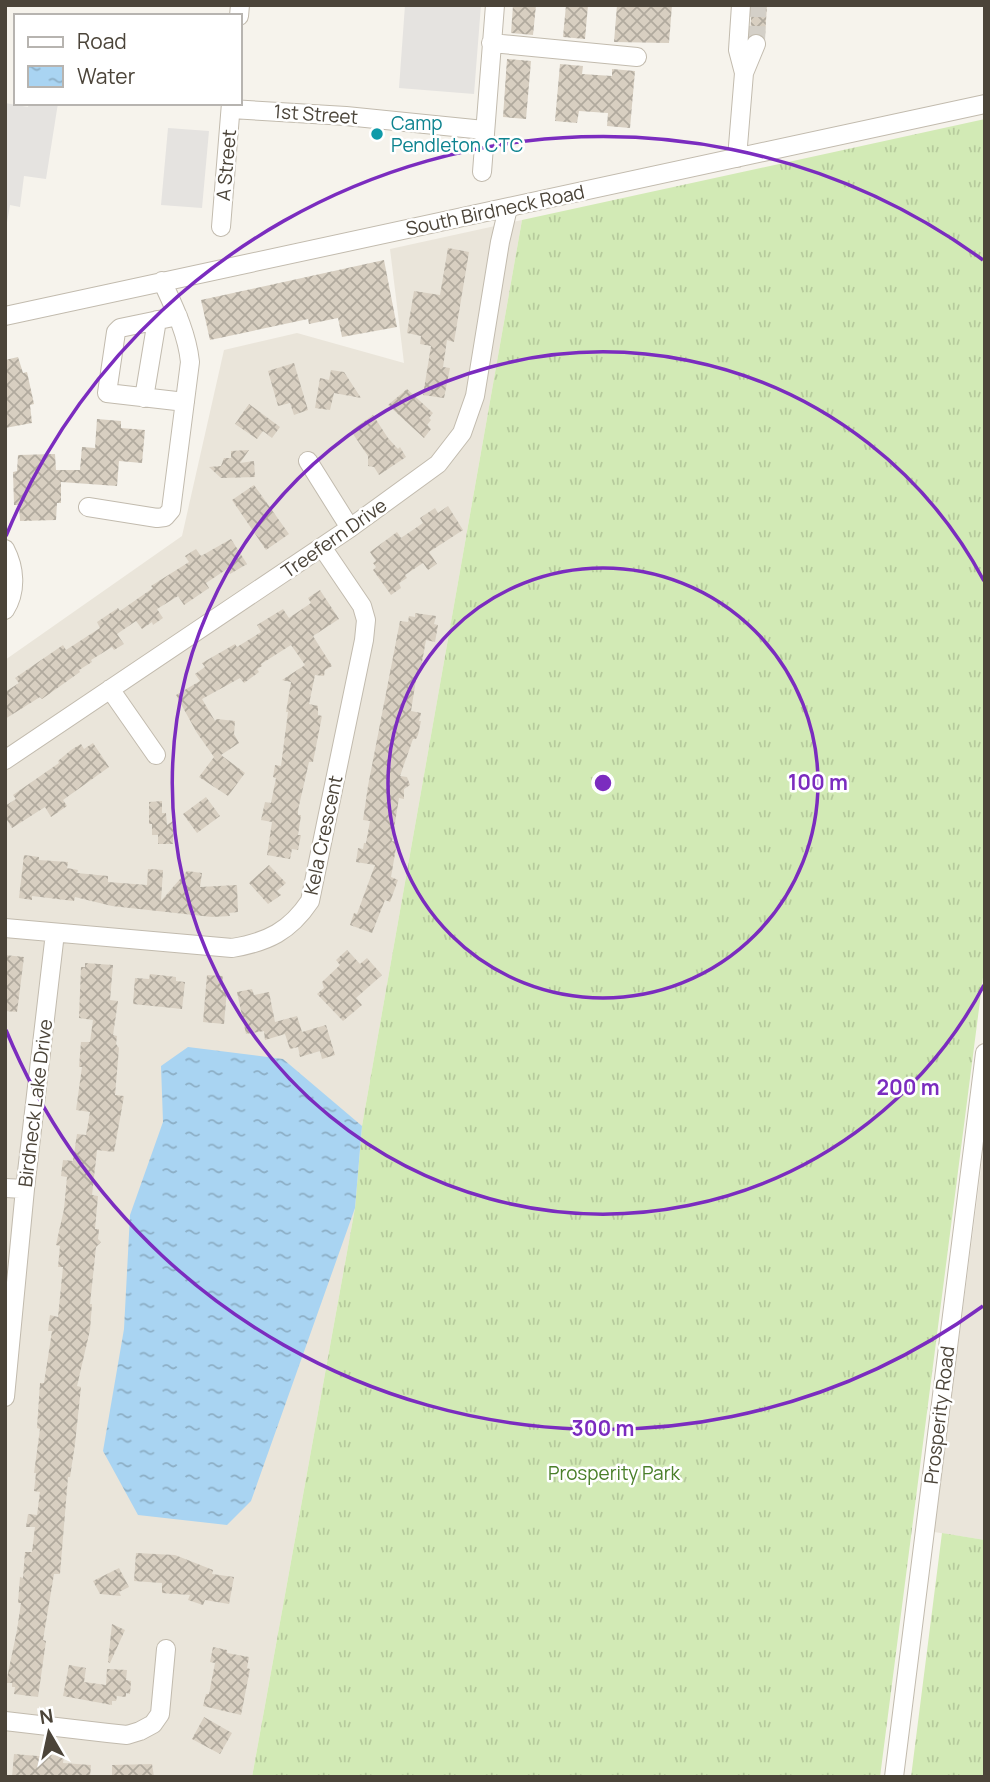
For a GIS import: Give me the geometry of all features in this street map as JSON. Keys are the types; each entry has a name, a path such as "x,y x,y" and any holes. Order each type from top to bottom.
{"street":[{"path":"482,172 495,5"},
{"path":"741,5 738,50 744,74"},
{"path":"491,43 637,57"},
{"path":"737,158 744,74 756,44"},
{"name":"South Birdneck Road","path":"5,316 985,104"},
{"name":"1st Street","path":"231,106 484,130"},
{"name":"A Street","path":"221,227 231,106"},
{"name":"Treefern Drive","path":"5,760 350,528 438,464 462,433 475,396 508,208"},
{"path":"89,507 157,518 165,517 171,510 190,362 189,349 178,316 162,281"},
{"path":"178,316 120,328 116,332 107,393 185,402"},
{"path":"144,398 157,320"},
{"path":"309,461 350,528"},
{"name":"Kela Crescent","path":"5,928 232,948 258,943 284,930 301,915 310,901 366,620 362,606 322,547"},
{"path":"5,549 10,560 14,589 5,610"},
{"path":"110,689 156,755"},
{"name":"Birdneck Lake Drive","path":"5,1397 25,1189 55,933"},
{"name":"Prosperity Road","path":"894,1777 981,1139 985,1054"},
{"path":"5,1188 25,1189"},
{"path":"5,1721 127,1735 140,1731 152,1724 160,1714 166,1649"}],"shaded area":[{"path":"405,5 481,5 474,94 399,88"},
{"path":"5,103 28,107 58,105 46,179 24,176 20,207 10,205 5,234"},
{"path":"168,128 209,131 202,208 161,205"},
{"path":"522,220 362,1126 355,1208 252,1777 5,1777 5,660 182,536 224,350 297,333 404,363 390,249"},
{"path":"985,1138 985,1540 934,1532"}],"green space":[{"name":"Prosperity Park","path":"985,119 985,962 880,1777 252,1777 355,1208 362,1126 522,220"},
{"path":"942,1533 985,1540 985,1777 911,1777"}],"water":[{"path":"188,1047 283,1059 362,1126 355,1208 251,1501 227,1525 138,1515 103,1451 124,1329 130,1215 163,1122 161,1066"}],"building":[{"path":"513,5 536,5 533,35 511,33"},
{"path":"566,5 588,5 585,39 563,37"},
{"path":"617,5 672,5 669,43 614,42"},
{"path":"752,5 767,5 765,37 760,33 750,34"},
{"path":"507,59 531,61 526,119 503,117"},
{"path":"560,64 583,66 582,74 612,76 612,69 635,71 630,128 607,126 608,113 579,111 577,123 555,121"},
{"path":"448,248 469,252 454,342 447,340 443,367 450,368 444,398 423,395 431,346 420,344 421,336 407,333 414,291 440,295"},
{"path":"384,260 397,327 342,337 338,318 309,324 308,319 210,340 201,300"},
{"path":"18,357 23,373 27,372 34,404 30,405 32,423 5,428 5,360"},
{"path":"294,363 308,410 294,415 290,403 278,406 268,371"},
{"path":"331,370 344,372 361,398 334,393 330,410 315,408 320,378 329,380"},
{"path":"407,389 433,413 427,425 431,429 424,438 388,405"},
{"path":"249,404 280,427 272,438 263,431 257,439 235,424"},
{"path":"373,415 388,438 398,449 400,447 406,457 379,475 374,467 368,466 368,456 351,431"},
{"path":"97,419 121,421 121,428 145,430 142,463 119,461 117,486 61,482 61,503 57,503 56,520 20,521 19,505 14,505 13,472 17,471 18,455 55,454 56,470 80,470 82,447 95,448"},
{"path":"249,450 240,463 254,461 255,477 221,478 209,467 221,466 224,458 231,458 231,451"},
{"path":"254,485 289,534 266,550 232,500"},
{"path":"448,506 463,530 429,552 437,564 428,570 423,563 405,575 407,578 399,583 401,588 391,595 373,570 376,567 373,563 376,561 370,552 397,532 401,538 423,523 420,518 435,508 438,513"},
{"path":"231,539 247,564 230,574 227,569 206,583 209,588 184,605 178,596 157,609 163,618 153,625 152,622 142,629 136,621 117,634 124,644 114,650 112,647 91,660 80,672 42,699 40,697 5,719 5,692 19,683 15,678 63,645 66,650 100,628 97,622 118,608 120,611 153,588 151,586 189,562 185,556 196,549 201,556"},
{"path":"320,590 339,619 313,636 332,666 325,670 324,676 315,675 309,704 318,706 318,715 322,716 313,762 309,762 298,810 298,815 301,815 298,835 301,835 298,850 292,849 290,859 267,855 272,822 261,820 265,802 271,803 276,778 273,777 275,765 281,766 291,682 282,680 305,665 291,645 261,664 257,669 259,672 244,683 240,678 202,699 215,721 235,721 234,734 239,743 221,755 245,773 228,796 199,777 214,757 176,695 200,681 195,674 205,667 202,663 235,644 237,647 261,632 257,625 283,609 289,618 311,603 308,598"},
{"path":"415,613 436,616 434,624 438,625 435,642 426,640 420,673 417,673 411,711 421,713 421,721 418,735 413,739 400,776 407,777 410,785 404,789 404,799 399,798 392,841 397,842 391,877 398,880 390,902 385,900 372,933 350,925 354,913 357,914 375,865 356,862 358,848 363,849 366,843 370,821 363,820 368,786 400,621 408,622 409,616 415,617"},
{"path":"93,743 109,767 63,800 67,806 51,817 45,807 12,828 5,817 5,806 16,799 13,795 59,763 71,750 81,744 84,749"},
{"path":"206,797 220,816 197,833 183,814"},
{"path":"162,801 162,813 166,813 167,825 173,821 173,844 158,844 158,835 152,835 152,824 149,824 149,802"},
{"path":"24,855 39,857 39,860 68,862 67,868 78,870 77,873 108,876 108,882 147,885 148,869 163,870 161,901 187,871 202,873 200,887 237,885 238,912 229,913 230,916 212,917 112,906 75,897 74,901 32,896 32,900 19,898"},
{"path":"269,865 286,883 277,891 281,895 268,904 249,883"},
{"path":"347,950 360,964 367,958 382,975 356,998 362,1005 343,1021 317,994 324,988 322,982 340,965 336,960"},
{"path":"5,955 24,957 17,1012 5,1011"},
{"path":"85,963 113,965 110,1000 118,1001 113,1035 117,1036 116,1044 119,1048 115,1095 124,1096 114,1152 97,1150 92,1195 98,1196 95,1229 99,1229 98,1239 101,1242 96,1247 90,1330 77,1386 81,1387 75,1444 68,1477 60,1574 54,1574 43,1640 46,1641 38,1697 14,1694 15,1687 12,1687 12,1683 6,1683 21,1603 18,1603 20,1577 23,1578 25,1552 32,1552 35,1527 26,1527 28,1514 37,1515 40,1492 34,1491 34,1473 40,1429 37,1428 40,1383 44,1383 52,1331 48,1331 50,1315 58,1317 63,1267 58,1267 60,1246 56,1245 64,1209 67,1177 61,1176 63,1160 73,1161 77,1134 86,1135 90,1112 76,1110 82,1067 79,1067 81,1042 90,1042 93,1020 79,1018 81,967 85,967"},
{"path":"150,974 176,977 176,981 185,982 182,1009 133,1004 135,978 149,979"},
{"path":"207,975 223,976 221,990 227,990 224,1024 203,1022"},
{"path":"252,989 254,995 269,992 275,1022 297,1016 302,1032 326,1025 335,1055 322,1059 320,1051 300,1057 298,1047 290,1049 285,1034 265,1040 264,1031 246,1034 237,992"},
{"path":"136,1553 175,1555 213,1570 212,1574 234,1577 229,1604 205,1600 203,1605 188,1600 190,1595 162,1593 162,1583 134,1581"},
{"path":"119,1568 129,1587 119,1592 121,1596 100,1594 93,1581"},
{"path":"112,1624 125,1630 110,1663 108,1662"},
{"path":"213,1647 249,1657 247,1668 250,1669 241,1715 203,1706 206,1694 209,1694 215,1663 210,1662"},
{"path":"69,1665 86,1668 84,1682 106,1685 107,1669 127,1670 126,1680 131,1681 130,1694 126,1693 126,1697 117,1696 112,1705 63,1696"},
{"path":"204,1717 232,1733 220,1754 192,1739"},
{"path":"14,1754 64,1756 63,1763 91,1765 90,1777 12,1777"},
{"path":"152,1764 154,1777 112,1777 112,1765"}],"tunnel":[{"path":"756,44 757,5"}],"place":[{"name":"Camp Pendleton CTC","path":"377,134"}]}
